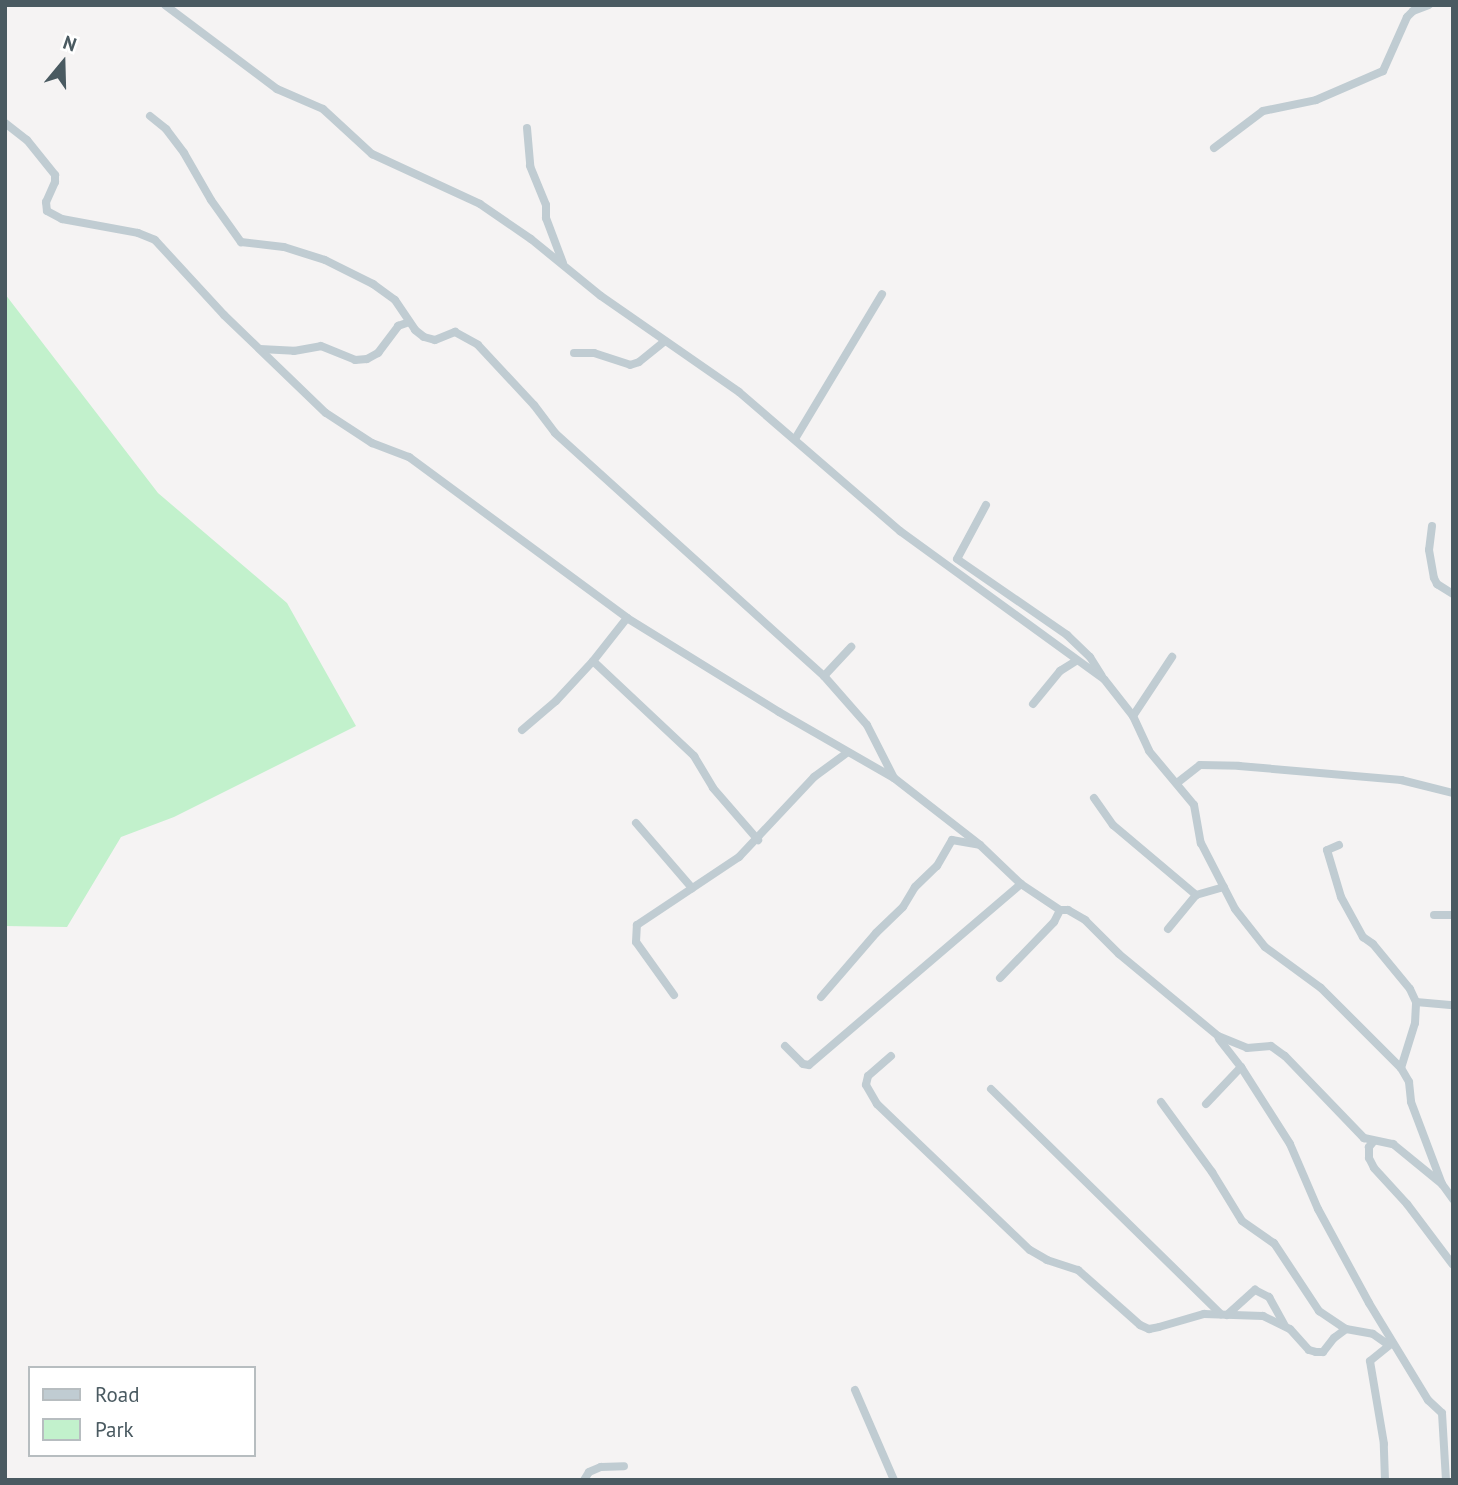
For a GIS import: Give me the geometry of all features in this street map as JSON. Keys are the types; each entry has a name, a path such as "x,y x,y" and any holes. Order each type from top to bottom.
{"street":[{"path":"165,5 277,89 323,109 372,154 480,204 664,342 739,392 900,531 1104,679"},
{"path":"1214,148 1263,111 1317,100 1383,71 1407,17 1413,11 1429,5"},
{"path":"150,116 166,129 184,153 211,200 241,242 284,247 325,260 373,284 395,300 409,322 424,337 435,340 455,332 478,345 534,405 555,433 824,676 867,725 894,778"},
{"path":"5,123 27,140 55,175 55,182 46,202 47,211 62,219 138,233 155,240 258,348 326,413 372,443 409,457 627,618 894,778 980,845 1021,884 1060,910 1068,910 1085,920 1119,954 1217,1036 1241,1067 1290,1144 1318,1209 1391,1344 1428,1400 1442,1413 1453,1413"},
{"path":"527,128 530,166 546,205 546,218 564,265"},
{"path":"795,439 881,294"},
{"path":"258,348 294,351 321,346 355,360 367,359 378,353 398,326 409,322"},
{"path":"574,353 594,353 630,365 639,362 664,342"},
{"path":"986,505 957,559 1067,635 1090,657 1133,716 1149,751 1194,805 1201,843 1235,909 1265,947 1321,988 1401,1068 1409,1082 1411,1102 1441,1184"},
{"path":"1432,526 1429,550 1434,578 1437,584 1453,594"},
{"path":"974,583 991,585"},
{"path":"522,730 572,685 627,618"},
{"path":"824,676 851,647"},
{"path":"1133,716 1172,657"},
{"path":"593,661 694,756 713,788 758,840"},
{"path":"1034,704 1060,671 1076,661"},
{"path":"674,996 636,942 635,931 645,917 739,857 758,840 814,777 848,752"},
{"path":"1177,783 1200,765 1294,769 1401,779 1453,793"},
{"path":"1094,798 1113,825 1196,895"},
{"path":"636,824 692,888"},
{"path":"821,997 876,933 903,907 915,887 937,866 952,840 980,845"},
{"path":"1339,845 1327,850 1341,897 1363,937 1373,944 1410,989 1416,1002 1415,1023 1401,1068"},
{"path":"785,1046 803,1064 809,1065 1021,884"},
{"path":"1168,929 1196,895 1224,887"},
{"path":"1000,978 1054,922 1060,910"},
{"path":"1434,915 1453,915"},
{"path":"1416,1002 1453,1005"},
{"path":"1217,1036 1247,1048 1270,1045 1286,1056 1364,1138 1393,1144 1441,1184 1453,1199"},
{"path":"891,1056 868,1076 866,1084 877,1104 1030,1250 1047,1260 1078,1270 1140,1325 1149,1329 1188,1317 1263,1316 1284,1326 1309,1350 1316,1352 1323,1352 1334,1338 1346,1329"},
{"path":"1206,1104 1241,1067"},
{"path":"990,1089 1224,1315"},
{"path":"1161,1102 1212,1171 1230,1206 1242,1221 1274,1243 1319,1311 1346,1329 1373,1335 1391,1344"},
{"path":"1374,1141 1369,1147 1369,1158 1374,1168 1407,1204 1453,1265"},
{"path":"1224,1315 1255,1290 1269,1297 1284,1326"},
{"path":"1385,1480 1384,1444 1370,1361 1391,1344"},
{"path":"855,1390 894,1480"},
{"path":"1442,1413 1446,1480"},
{"path":"584,1480 589,1472 601,1467 624,1466"}],"green space":[{"path":"5,294 158,493 287,603 356,726 174,817 121,837 67,927 5,926"}]}
